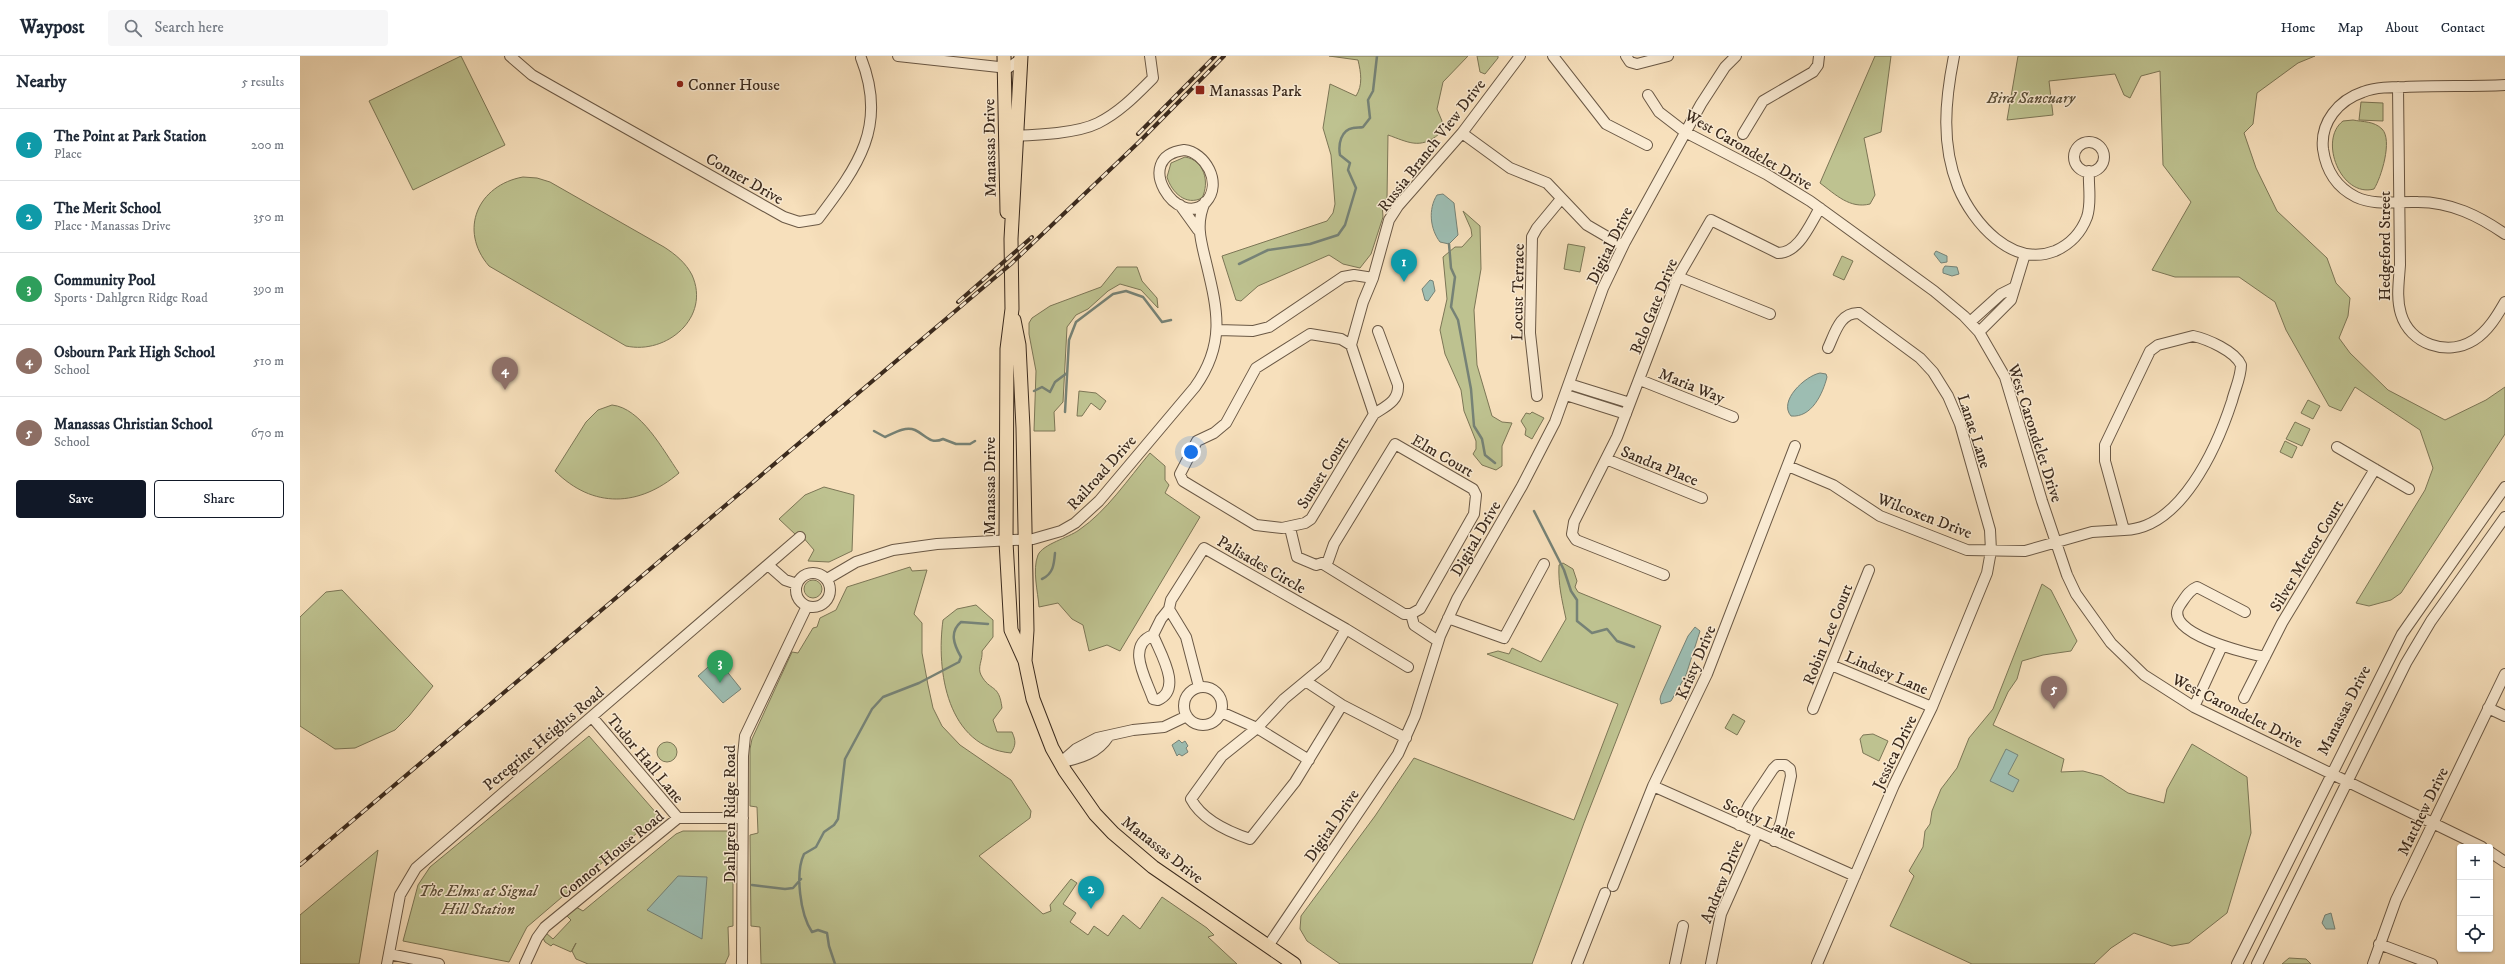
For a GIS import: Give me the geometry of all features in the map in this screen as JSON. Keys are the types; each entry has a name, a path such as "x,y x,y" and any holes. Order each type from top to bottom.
{"main road":[{"name":"Manassas Drive","path":"1021,57 1012,136 1012,309 1007,349 1006,540 1012,630 1025,661 1033,699 1060,763 1095,814 1135,852 1294,964"},
{"name":"Manassas Drive","path":"1004,62 1012,136"},
{"name":"Manassas Drive","path":"1012,309 1018,345 1025,539 1027,630 1025,661"}],"street":[{"name":"Conner Drive","path":"510,56 532,75 553,88 784,217 799,222 818,219 850,174 870,131 873,104 871,91 861,58"},
{"path":"898,56 951,62 1004,62 1011,68 1021,57"},
{"path":"1012,136 1078,129 1096,124 1107,118 1129,102 1153,78 1150,56"},
{"name":"Russia Branch View Drive","path":"1373,278 1389,220 1398,206 1462,133 1520,56"},
{"path":"1553,56 1606,124 1647,145"},
{"path":"1626,56 1630,62 1637,64 1668,56"},
{"name":"Digital Drive","path":"1268,946 1398,754 1415,716 1438,641 1448,618 1541,451 1566,395 1603,288 1623,246 1713,84 1736,56"},
{"path":"1743,134 1763,101 1813,72 1818,65 1819,56"},
{"path":"1954,56 1948,88 1946,126 1948,153 1958,186 1973,214 2002,244 2025,254 2050,253 2074,239 2087,215 2088,171"},
{"path":"2505,85 2398,87 2364,91 2345,101 2330,117 2326,126 2323,145 2329,170 2339,186 2347,192 2368,201 2400,203 2418,202 2447,205 2480,218 2505,234"},
{"name":"Hedgeford Street","path":"2398,87 2400,203 2398,304 2404,322 2416,337 2433,346 2441,347 2467,343 2482,333 2491,324 2505,302"},
{"name":"West Carondelet Drive","path":"1648,95 1659,112 1685,132 1766,174 1820,208 1934,291 1970,322 1979,332 2005,377 2056,543 2076,594 2097,626 2123,656 2144,675 2194,707 2476,844"},
{"path":"1462,133 1510,168 1547,183 1587,225 1623,246"},
{"name":"Railroad Drive","path":"827,579 856,562 893,550 937,544 1025,539 1048,535 1075,523 1099,501 1202,377 1215,347 1218,330 1216,302 1198,230 1180,205 1165,192 1159,175 1160,168 1167,157 1184,150 1196,153 1209,170 1212,180 1211,190 1201,212 1198,230"},
{"name":"Locust Terrace","path":"1537,396 1530,334 1532,237 1540,224 1562,199"},
{"path":"1180,205 1193,208 1206,202"},
{"name":"Belo Gate Drive","path":"1664,575 1576,540 1572,529 1574,522 1606,460 1626,414 1640,380 1661,316 1678,277 1711,220 1778,253 1787,253 1795,246 1820,208"},
{"path":"1979,332 2008,305 2013,288 2022,269 2025,254"},
{"path":"1218,330 1253,331 1269,327 1343,277 1354,275 1373,278 1363,302 1351,345 1374,414 1396,398 1398,392 1398,385 1378,331"},
{"path":"1678,277 1770,314"},
{"path":"1970,322 2001,294 2013,288"},
{"name":"Lanae Lane","path":"1828,348 1844,318 1852,313 1859,313 1920,358 1933,372 1948,396 1960,424 1990,530 1991,551"},
{"name":"Sunset Court","path":"1351,345 1341,339 1310,334 1256,368 1226,423 1214,432 1197,441 1180,474 1183,481 1250,522 1273,528 1290,528 1311,519 1374,414"},
{"name":"Wilcoxen Drive","path":"1788,466 1833,485 1864,508 1889,521 1955,546 1991,551 2026,551 2092,532 2137,530 2156,521 2187,493 2224,426 2241,365 2235,356 2200,338 2185,337 2158,345 2150,351 2105,445 2105,461 2124,530"},
{"name":"Maria Way","path":"1640,380 1733,417"},
{"path":"1569,384 1630,403"},
{"path":"1566,395 1626,414"},
{"name":"Elm Court","path":"1323,564 1328,561 1334,544 1395,444 1473,489 1476,495 1474,514 1420,609 1411,614"},
{"name":"Kristy Drive","path":"1577,964 1653,786 1707,674 1795,446"},
{"path":"2337,447 2409,489"},
{"name":"Sandra Place","path":"1606,460 1702,498"},
{"name":"Silver Meteor Court","path":"2244,698 2303,587 2375,470"},
{"name":"Manassas Drive","path":"2237,964 2331,773 2402,634 2505,487"},
{"path":"2257,964 2418,642 2505,516"},
{"path":"1290,528 1297,557 1306,563 1316,565 1323,564 1404,614 1411,614 1414,625 1438,641"},
{"name":"Peregrine Heights Road","path":"388,959 400,895 416,868 800,536"},
{"name":"Palisades Circle","path":"1153,635 1168,673 1170,688 1166,697 1158,700 1153,699 1138,657 1140,645 1147,638 1153,635 1161,619 1169,609 1171,600 1204,548 1346,629 1408,667"},
{"name":"Jessica Drive","path":"1818,964 1894,785 1932,707 1987,573 1991,551"},
{"path":"1448,618 1504,638 1544,564"},
{"path":"768,565 785,580 797,584"},
{"name":"Robin Lee Court","path":"1813,710 1870,570"},
{"path":"809,573 820,574 827,579 831,590 827,601 818,606 807,606 796,596 797,584 802,576 809,573"},
{"name":"Silver Meteor Court","path":"2245,612 2197,587 2190,591 2179,607 2178,613 2182,623 2204,639 2222,646 2265,657"},
{"name":"Dahlgren Ridge Road","path":"742,964 745,736 807,606"},
{"path":"1169,609 1186,637 1199,687"},
{"path":"1342,705 1309,760 1250,840 1230,832 1208,818 1194,806 1191,799 1222,756 1257,728 1284,699 1307,682 1325,665 1346,629"},
{"path":"2194,707 2222,646"},
{"name":"Lindsey Lane","path":"1831,665 1932,707"},
{"name":"Matthew Drive","path":"2373,964 2396,900 2505,674"},
{"path":"1307,682 1342,705 1406,738"},
{"path":"1199,687 1210,688 1219,695 1221,712 1218,718 1208,724 1195,723 1187,716 1184,709 1185,698 1189,693 1199,687"},
{"path":"2488,708 2505,716"},
{"path":"1221,712 1257,728 1309,760"},
{"path":"1060,763 1076,749 1097,738 1108,737 1124,731 1164,726 1187,716"},
{"name":"Tudor Hall Lane","path":"592,717 678,818"},
{"name":"Andrew Drive","path":"1739,825 1749,805 1773,769 1777,765 1786,765 1790,769 1791,776 1781,822 1774,840"},
{"name":"Scotty Lane","path":"1653,786 1855,876"},
{"name":"Connor House Road","path":"525,964 537,938 545,927 678,818 743,818"},
{"name":"Andrew Drive","path":"1711,964 1721,914 1757,833"},
{"path":"2493,854 2505,862"},
{"path":"1675,964 1683,926"},
{"path":"2379,944 2432,964"},
{"path":"388,959 439,964"}],"green space":[{"path":"461,56 505,145 413,190 369,101"},
{"path":"1329,56 1468,56 1443,82 1437,109 1442,121 1439,134 1426,142 1420,143 1408,142 1388,135 1387,198 1382,204 1383,217 1371,254 1360,268 1343,264 1329,255 1258,286 1241,301 1236,300 1222,256 1327,221 1333,213 1335,204 1331,155 1323,128 1330,84 1356,96 1360,88 1361,79 1358,60"},
{"path":"1477,56 1498,56 1498,58 1485,74 1480,72"},
{"path":"1875,56 1891,56 1881,132 1864,138 1875,195 1870,204 1856,205 1844,200 1820,183"},
{"name":"Bird Sancuary","path":"2018,56 2315,56 2298,63 2257,93 2253,124 2244,133 2256,168 2277,211 2327,258 2336,283 2350,298 2348,316 2339,338 2350,353 2388,390 2445,420 2486,400 2505,387 2505,434 2401,593 2391,600 2369,606 2356,603 2425,490 2433,468 2420,430 2355,387 2341,411 2329,406 2286,330 2275,302 2239,277 2175,277 2152,270 2191,202 2163,165 2160,71 2141,76 2130,98 2124,95 2115,74 2049,81 2053,115 2007,120"},
{"path":"2361,102 2383,103 2383,121 2359,120"},
{"path":"2353,120 2376,124 2385,134 2385,159 2380,177 2374,189 2362,189 2352,185 2343,176 2337,166 2333,153 2333,141 2336,130 2343,121"},
{"path":"1185,157 1197,162 1204,173 1204,192 1202,198 1196,200 1185,199 1176,193 1167,177 1171,163"},
{"path":"523,177 537,178 550,182 664,247 680,259 692,275 696,290 695,305 690,318 682,330 670,339 656,345 641,347 626,346 489,266 480,252 475,238 474,224 478,211 484,199 494,189 507,182"},
{"path":"1463,211 1480,226 1481,269 1474,310 1477,365 1492,416 1502,422 1512,423 1502,446 1502,466 1496,470 1482,465 1473,454 1476,449 1476,441 1464,411 1461,390 1445,354 1440,330 1447,299 1443,257 1455,247 1462,247 1472,236 1471,229"},
{"path":"1568,244 1585,247 1580,272 1564,269"},
{"path":"1842,256 1853,261 1844,280 1833,275"},
{"path":"1117,267 1137,267 1142,281 1157,298 1158,308 1141,290 1120,284 1108,291 1088,309 1076,315 1067,327 1063,402 1054,412 1055,431 1034,431 1036,371 1029,334 1029,323 1032,318 1050,306 1101,287"},
{"path":"1079,391 1096,393 1106,401 1100,410 1091,403 1082,416 1077,416"},
{"path":"2308,400 2320,406 2313,419 2301,413"},
{"path":"612,405 623,408 642,422 658,442 679,473 664,484 648,492 632,497 616,499 600,497 585,492 570,483 555,471 586,422 598,410"},
{"path":"1532,412 1544,418 1532,439 1525,435 1526,429 1521,421 1526,413 1530,414"},
{"path":"2295,422 2310,429 2302,446 2286,439"},
{"path":"2285,441 2297,447 2292,458 2280,452"},
{"path":"1150,453 1165,466 1165,480 1169,485 1165,493 1200,517 1120,651 1107,645 1089,651 1083,625 1072,619 1058,603 1039,607 1035,574 1036,561 1038,555 1045,548 1079,530 1099,514"},
{"path":"824,487 854,495 852,551 829,562 808,561 814,550 802,536 796,535 779,519 805,495"},
{"path":"1563,563 1573,569 1577,581 1575,587 1578,592 1661,626 1584,823 1532,964 1340,964 1307,941 1300,929 1301,916 1375,816 1414,758 1574,820 1618,704 1487,654 1498,651 1509,654 1512,648 1541,662 1566,619 1559,579 1559,565"},
{"path":"910,567 912,571 927,570 914,614 922,623 922,653 933,708 942,726 960,745 1011,780 1031,811 1030,818 979,856 1043,914 1051,911 1050,905 1071,879 1077,883 1063,904 1076,913 1070,922 1088,935 1094,926 1108,936 1123,915 1140,929 1162,897 1207,928 1214,935 1208,937 1237,964 761,964 760,927 751,926 750,835 758,833 757,807 750,806 750,749 752,739 792,652 798,653 813,628 817,627 820,618 836,610 847,587"},
{"path":"813,580 817,581 821,585 821,593 817,597 813,598 809,597 805,593 804,589 805,585 809,581"},
{"path":"2042,584 2051,590 2077,641 2071,651 2043,655 2022,661 2017,679 2008,692 1993,725 2064,759 2061,772 2083,771 2102,776 2128,793 2164,803 2167,789 2192,744 2247,777 2251,833 2227,913 2189,943 2172,946 2134,933 2111,948 2094,964 1972,964 1890,926 1914,876 1909,871 1923,847 1925,831 1930,824 1932,811 1941,789 1957,768 1969,738 1993,709"},
{"path":"342,590 433,686 409,716 395,730 355,748 335,749 300,726 300,617 326,592"},
{"path":"976,605 993,620 993,637 982,651 980,672 984,680 996,691 1001,700 1002,708 993,720 997,732 1012,732 1015,743 1011,753 989,748 972,737 960,722 950,703 945,683 941,640 943,620 957,609"},
{"path":"1733,714 1745,721 1737,735 1725,728"},
{"path":"1873,734 1888,741 1879,761 1863,753 1860,739 1863,735"},
{"name":"The Elms at Signal Hill Station","path":"589,736 658,815 527,927 509,962 403,941 418,885 430,867"},
{"path":"667,742 674,745 677,752 674,759 667,762 660,759 657,752 660,745"},
{"path":"683,831 733,831 733,926 728,927 729,955 725,964 588,964 576,959 572,951 576,943 571,952 553,944 551,946 545,942 542,936 546,933 553,939 571,920 566,915 576,907 583,911 676,834"},
{"path":"378,850 359,964 300,964 300,915"},
{"path":"2289,958 2306,959 2311,964 2282,964"}],"water":[{"path":"1443,194 1454,203 1458,235 1449,244 1440,242 1434,231 1431,219 1434,201 1437,195"},
{"path":"1936,251 1947,256 1947,262 1941,263 1934,254"},
{"path":"1945,266 1957,267 1959,274 1952,276 1943,273"},
{"path":"1430,280 1433,281 1435,291 1428,301 1425,300 1422,289"},
{"path":"1820,373 1826,374 1827,377 1823,390 1811,409 1798,416 1791,416 1788,410 1788,403 1795,390 1807,379"},
{"path":"1695,627 1700,631 1686,675 1671,701 1661,704 1661,695 1688,636"},
{"path":"717,659 741,689 723,703 698,676"},
{"path":"1179,740 1182,743 1185,741 1188,746 1186,748 1188,752 1182,756 1179,754 1177,756 1172,745"},
{"path":"2006,749 2018,755 2008,774 2019,780 2013,792 1990,781"},
{"path":"678,876 707,877 702,939 647,910"},
{"path":"2331,913 2335,929 2326,929 2322,923 2325,915"}],"waterway":[{"path":"1239,264 1268,250 1310,244 1338,235 1345,225 1356,188 1348,170 1350,163 1340,155 1340,142 1343,135 1349,129 1363,127 1370,118 1368,100 1373,91 1377,56"},
{"path":"1449,244 1451,268 1455,277 1451,307 1458,320 1471,389 1474,426 1482,439 1485,455 1495,463"},
{"path":"1065,412 1069,340 1076,322 1113,294 1126,291 1143,297 1162,322 1171,320"},
{"path":"1034,391 1042,387 1050,392 1055,382 1067,373"},
{"path":"874,431 885,437 900,430 911,429 919,432 928,439 935,441 943,439 956,444 970,444 975,441"},
{"path":"1534,511 1564,570 1571,591 1577,600 1577,621 1592,633 1607,629 1617,641 1634,647"},
{"path":"1042,579 1051,572 1055,553"},
{"path":"835,964 829,946 827,933 818,930 812,932 804,915 799,882 801,862 804,854 816,847 824,832 834,825 838,819 845,759 872,709 883,697 919,683 959,662 961,657 956,648 954,634 957,626 961,622 988,624"},
{"path":"752,885 785,889 793,888 801,879"}],"railway":[{"path":"1138,134 1215,56"},
{"path":"300,865 1011,264 1139,142 1224,56"},
{"path":"958,302 1032,237"}],"place":[{"name":"Conner House","path":"680,84"},
{"name":"Manassas Park","path":"1200,90"},
{"name":"The Point at Park Station","path":"1404,282"},
{"name":"Osbourn Park High School","path":"505,390"},
{"name":"Community Pool","path":"720,683"},
{"name":"Manassas Christian School","path":"2054,709"},
{"name":"The Merit School","path":"1091,909"}]}
